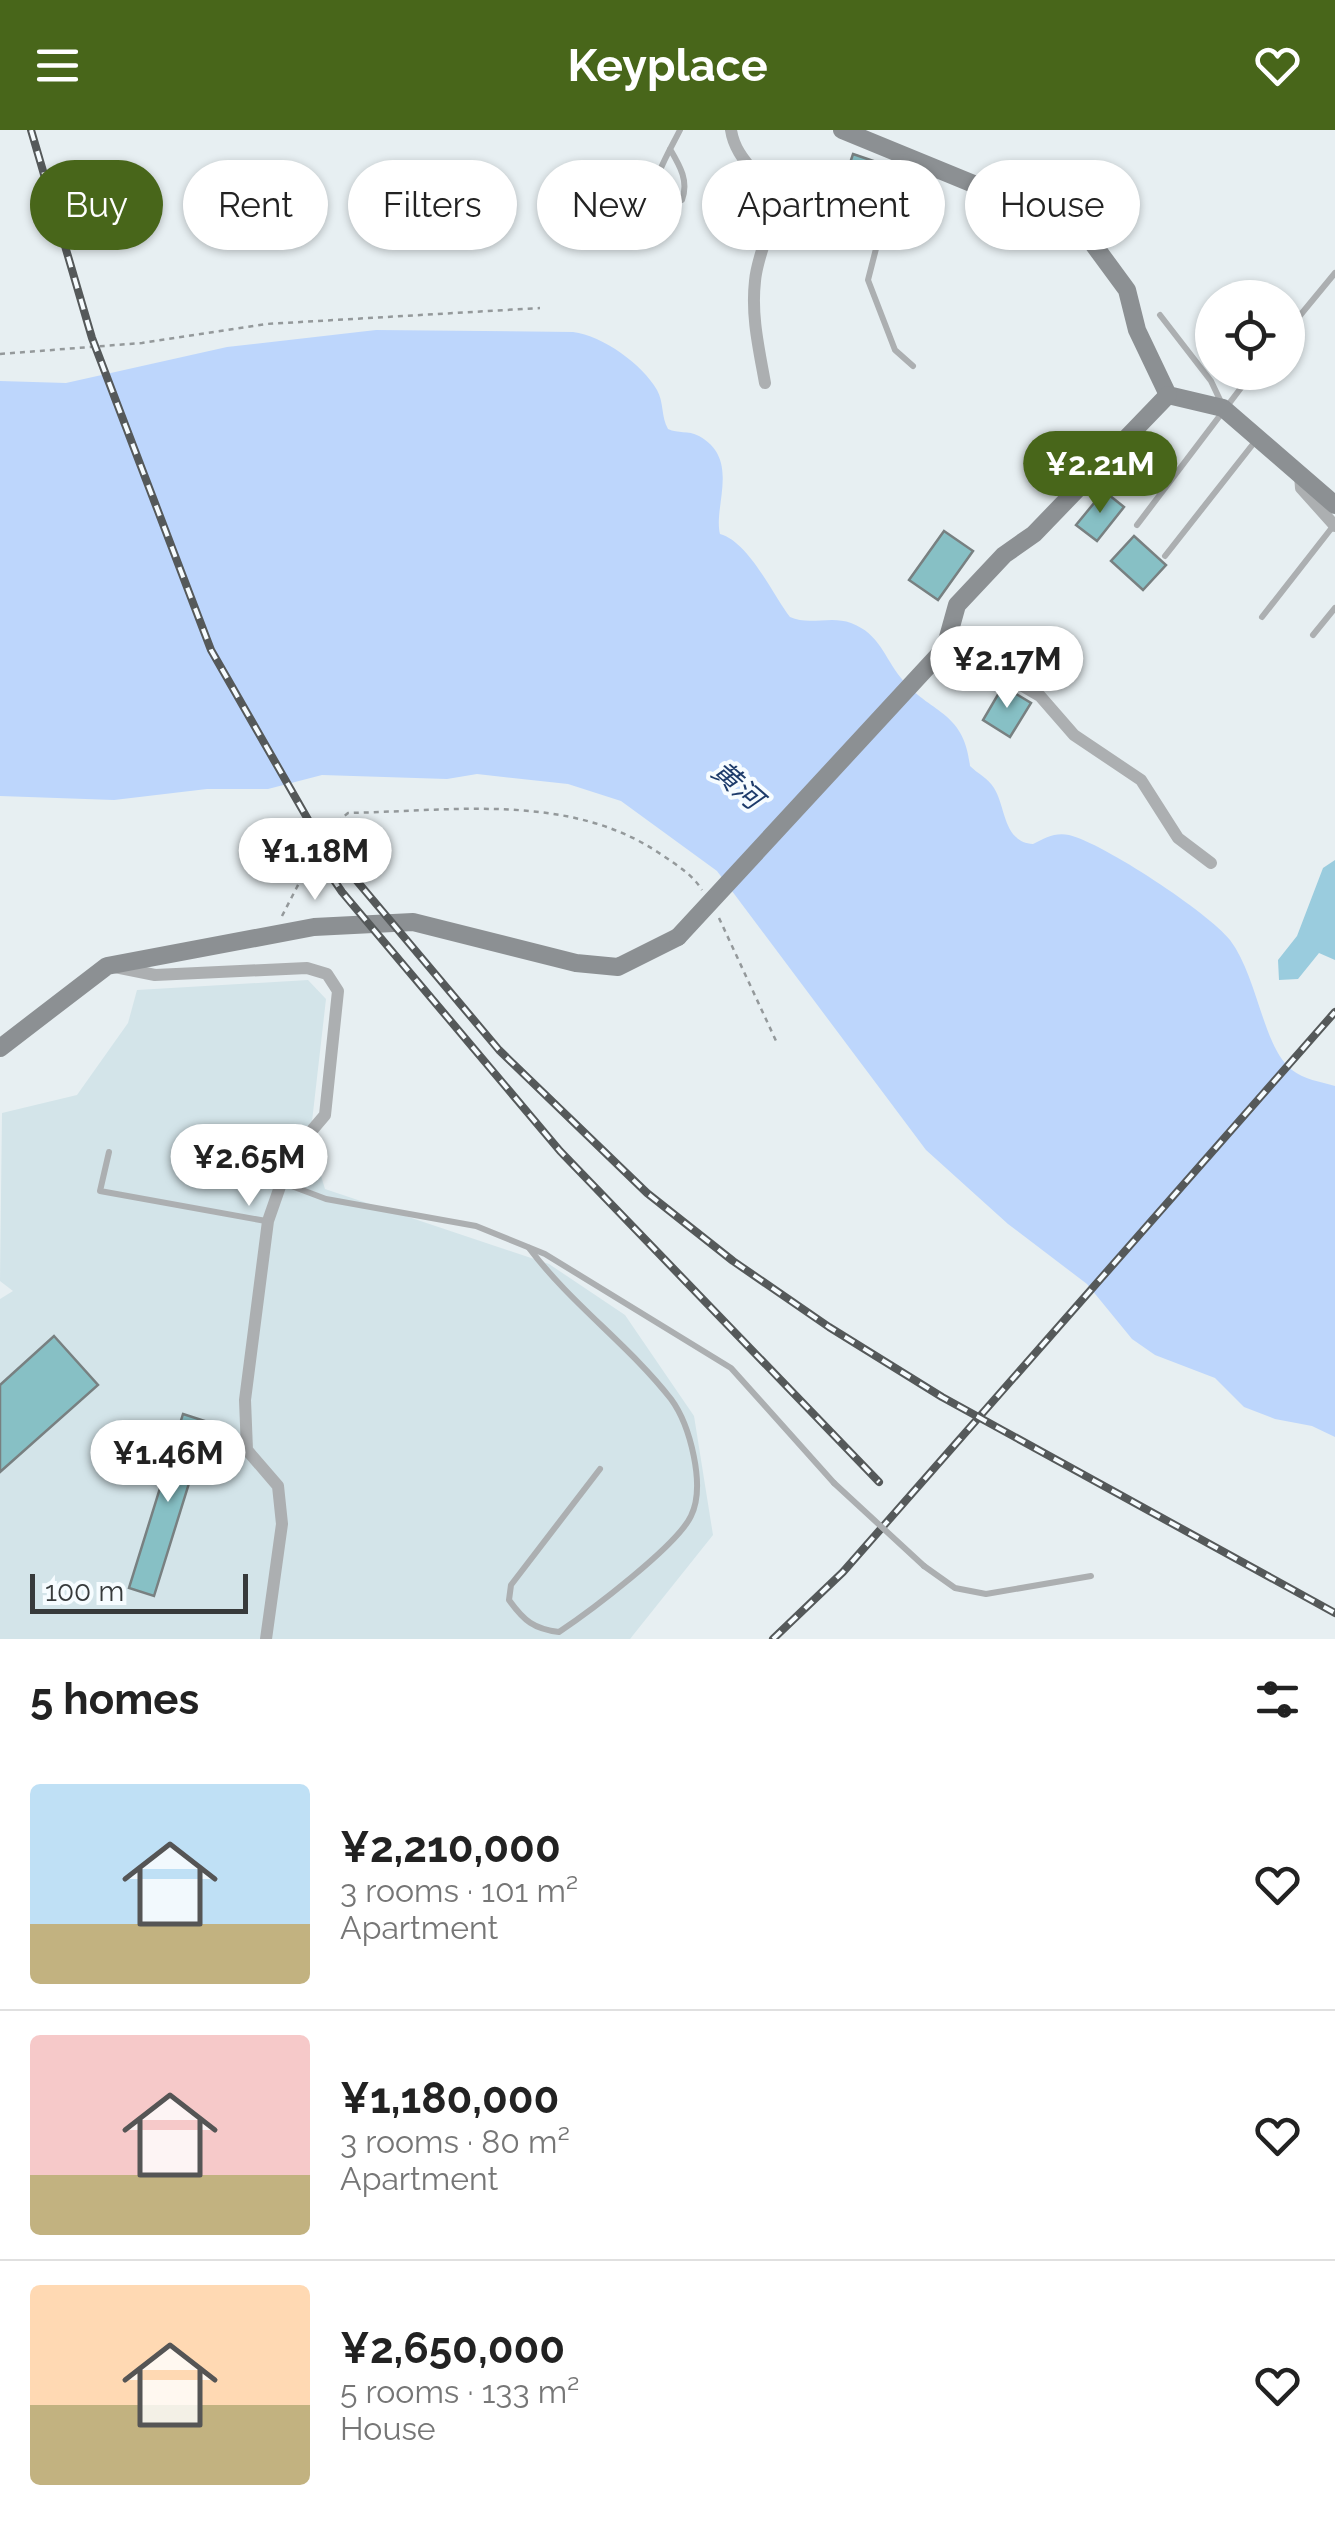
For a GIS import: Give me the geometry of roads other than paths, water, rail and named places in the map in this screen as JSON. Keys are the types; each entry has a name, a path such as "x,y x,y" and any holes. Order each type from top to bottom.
{"street":[{"path":"731,130 736,154 764,184 770,201 770,224 754,279 754,324 765,383"},
{"path":"842,130 1062,220 1092,241 1127,290 1137,330 1168,395"},
{"path":"1168,395 1223,408 1335,506"},
{"path":"0,1048 108,966 314,926 413,922 576,963 618,967 678,937 948,641 957,605 1004,555 1034,534 1168,395"},
{"path":"1300,475 1301,488 1334,526"},
{"path":"948,641 1040,696 1074,736 1141,780 1178,838 1210,863"},
{"path":"108,966 155,975 307,968 334,982 339,1001 326,1115 291,1155 268,1221 244,1400 247,1450 278,1486 282,1524 266,1639"}],"lane":[{"path":"670,150 684,176 686,190 682,200 660,208 652,204 652,194 670,150 680,130"},
{"path":"898,155 874,197 880,237 868,280 895,350 913,366"},
{"path":"1305,309 1335,273"},
{"path":"1160,315 1211,382 1223,408"},
{"path":"1137,525 1238,390"},
{"path":"1165,556 1258,438"},
{"path":"1262,617 1334,526"},
{"path":"1313,635 1335,608"},
{"path":"110,1152 100,1191 268,1221"},
{"path":"281,1182 326,1199 476,1226 529,1248 731,1368 834,1484 924,1566 955,1588 986,1594 1091,1576"},
{"path":"529,1248 560,1290 674,1402 691,1446 697,1499 690,1518 653,1560 559,1632 540,1630 523,1620 509,1600 511,1584 600,1469"}],"water":[{"name":"黄河","path":"376,330 573,332 597,339 621,353 657,390 668,429 699,436 719,457 723,483 720,534 741,547 790,617 843,621 869,633 901,678 944,714 961,734 970,766 994,788 1016,837 1033,844 1059,834 1085,841 1179,897 1230,940 1240,955 1282,1060 1301,1076 1335,1086 1335,1437 1312,1426 1275,1419 1244,1407 1215,1378 1155,1355 1132,1339 1087,1284 1008,1224 926,1150 717,871 621,801 568,784 477,774 447,779 322,775 268,789 207,789 114,800 0,796 0,381 66,383 227,347"}],"railway":[{"path":"31,130 92,338 211,650 314,830 499,1050 647,1193 733,1261 829,1327 942,1397 1335,1613"},
{"path":"307,841 342,892 560,1151 879,1482"},
{"path":"773,1639 843,1572 1335,1012"}]}
